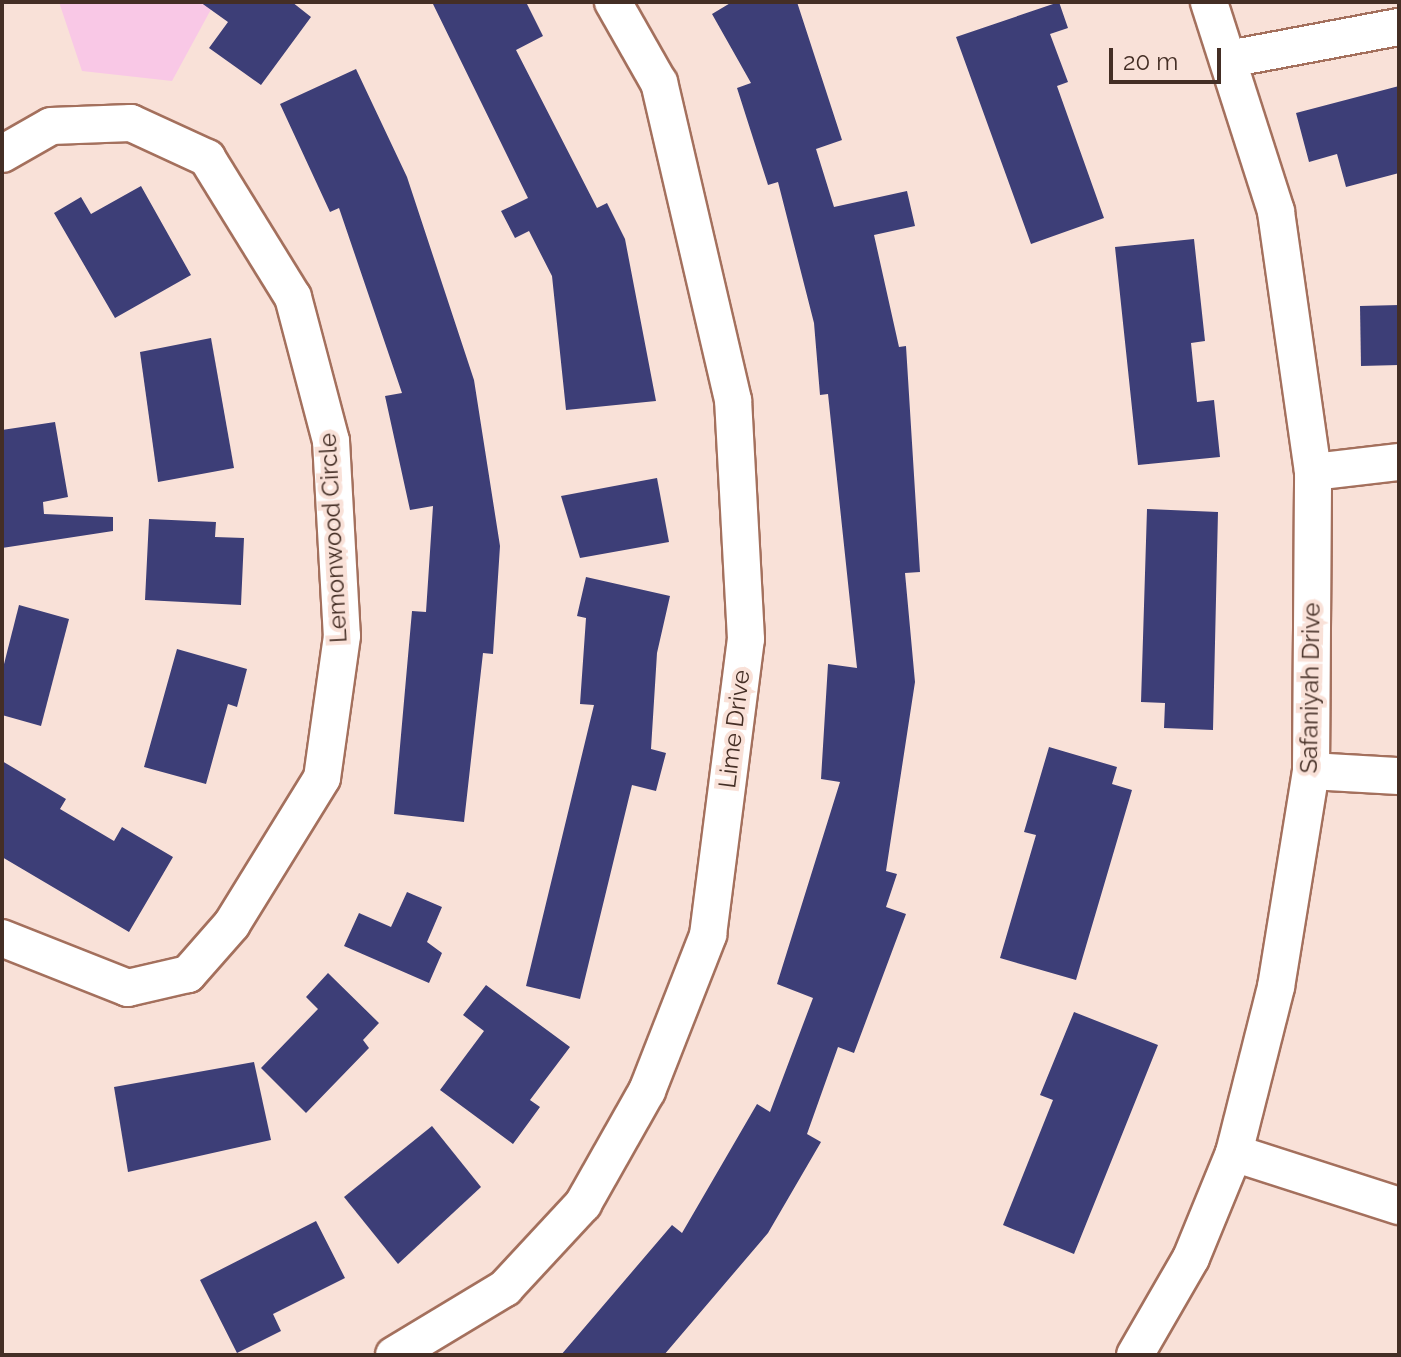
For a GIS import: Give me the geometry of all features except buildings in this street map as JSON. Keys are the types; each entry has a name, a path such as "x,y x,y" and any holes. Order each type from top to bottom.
{"street":[{"name":"Lime Drive","path":"394,1355 505,1288 583,1204 647,1091 708,935 746,639 733,400 659,83 613,2"},
{"name":"Safaniyah Drive","path":"1135,1355 1191,1258 1234,1153 1276,987 1311,771 1313,472 1276,211 1209,2"},
{"path":"1229,59 1399,27"},
{"name":"Lemonwood Circle","path":"2,154 51,126 131,123 207,158 293,297 331,441 342,636 322,778 256,889 188,974 128,988 2,938"},
{"path":"1313,472 1399,462"},
{"path":"1311,771 1399,776"},
{"path":"1234,1153 1399,1206"}],"shaded area":[{"path":"59,2 215,2 172,81 82,71"}]}
